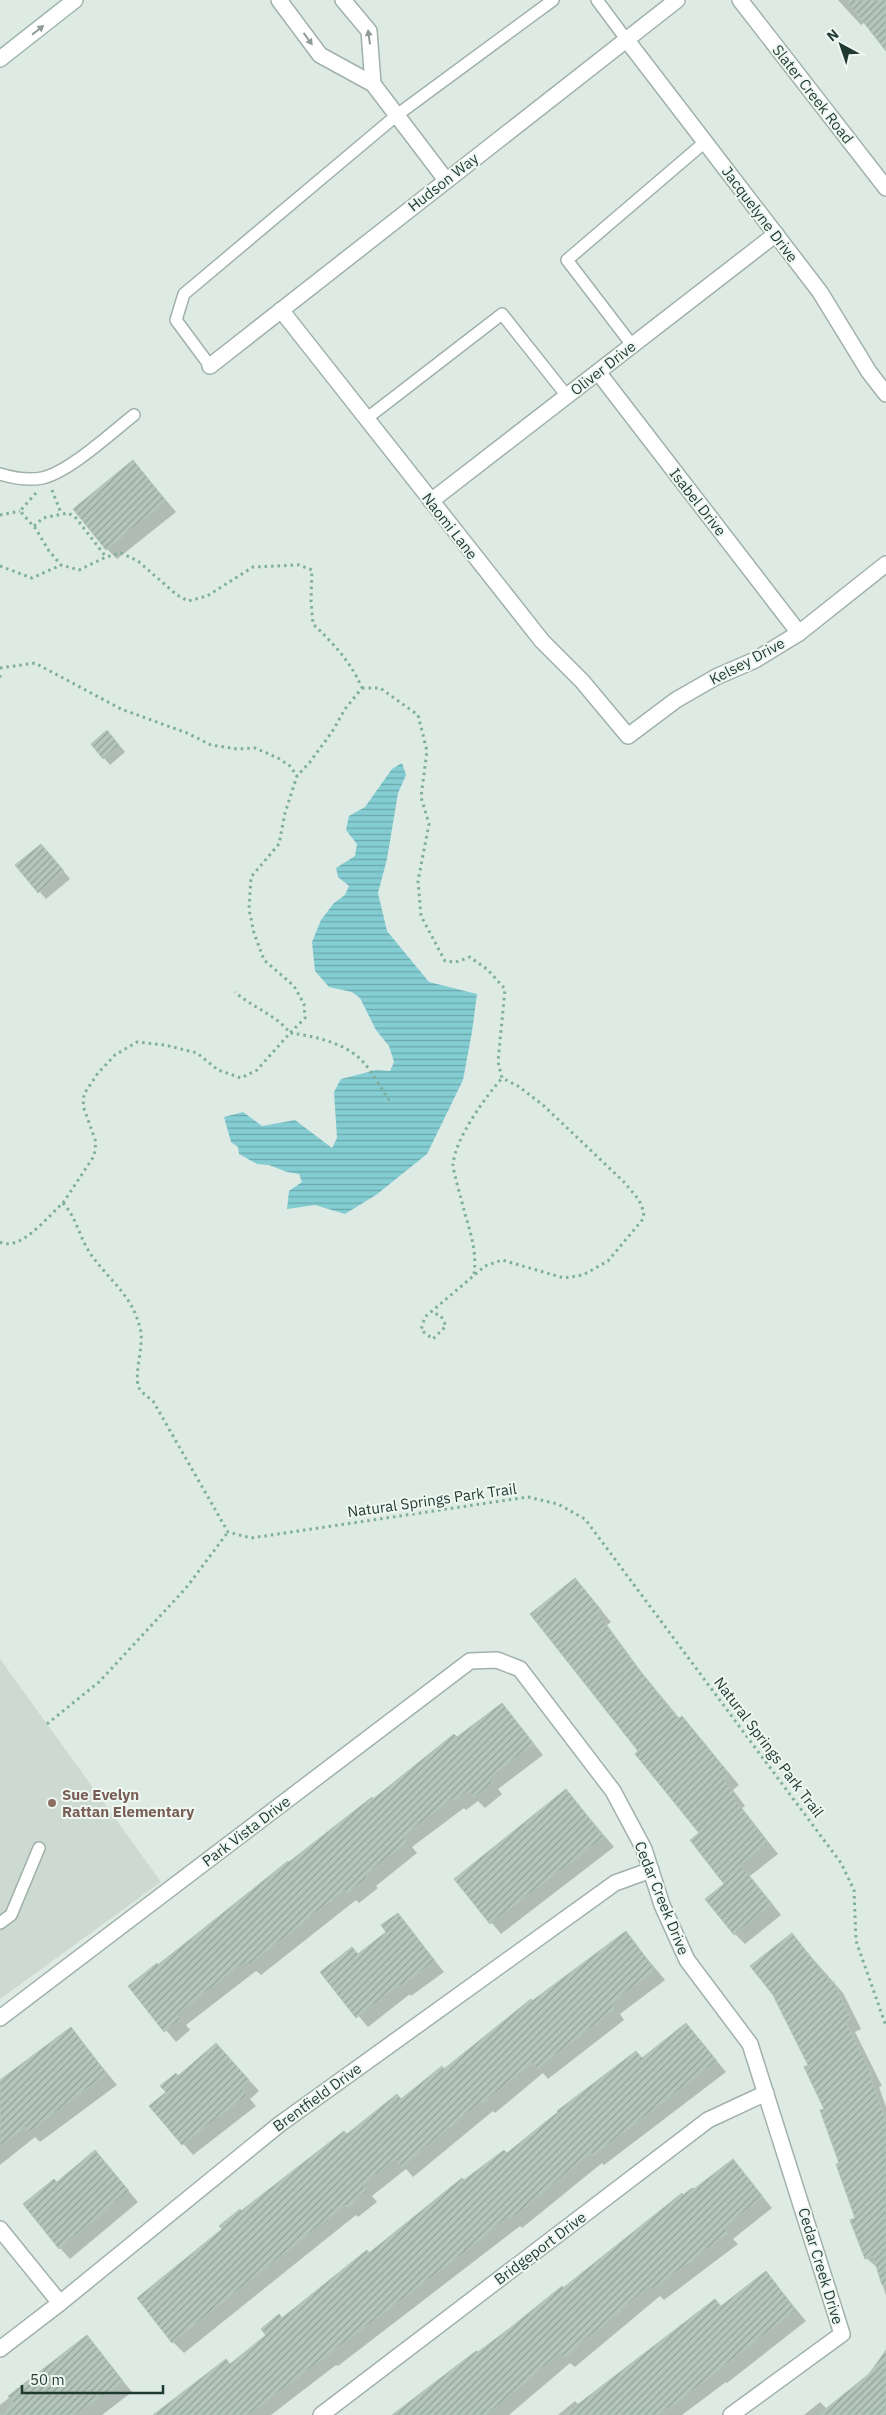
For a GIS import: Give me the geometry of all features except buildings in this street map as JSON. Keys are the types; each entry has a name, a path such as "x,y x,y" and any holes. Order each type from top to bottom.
{"street":[{"path":"0,59 75,0"},
{"path":"279,0 320,55 373,84 446,180"},
{"path":"343,0 369,31 373,84"},
{"name":"Hudson Way","path":"210,366 677,0"},
{"name":"Slater Creek Road","path":"740,0 886,188"},
{"name":"Jacquelyne Drive","path":"626,39 820,292 869,372 886,394"},
{"name":"Oliver Drive","path":"430,501 776,234"},
{"name":"Naomi Lane","path":"280,310 542,642 582,681 628,736"},
{"name":"Isabel Drive","path":"598,372 798,633"},
{"name":"Kelsey Drive","path":"628,736 676,700 716,677 755,660 798,633 886,564"},
{"name":"Cedar Creek Drive","path":"497,1660 520,1669 613,1791 644,1849 662,1905 687,1960 750,2044 842,2334 732,2415"},
{"name":"Park Vista Drive","path":"0,2018 470,1661 497,1660"},
{"name":"Brentfield Drive","path":"0,2349 60,2303 280,2124 615,1883 651,1870"},
{"name":"Bridgeport Drive","path":"321,2415 708,2120 766,2092"},
{"path":"0,2229 60,2303"}],"lane":[{"path":"210,366 176,320 184,294 397,115 553,0"},
{"path":"597,0 626,39"},
{"path":"632,345 567,260 705,142"},
{"path":"366,419 502,314 567,396"},
{"path":"0,474 15,479 42,478 61,471 134,415"},
{"path":"0,1923 11,1915 39,1848"}],"path":[{"path":"0,515 20,511 38,490 42,478"},
{"path":"42,478 55,493 61,514"},
{"path":"20,511 34,526 49,551 61,565 78,570 106,557 121,553 138,561 177,595 188,601 206,596 253,568 299,565 312,570 311,601 313,624 336,645 358,678 362,688"},
{"path":"34,526 43,518 68,513 76,518 106,557"},
{"path":"0,566 32,578 61,565"},
{"path":"0,668 35,663 121,709 187,733 211,745 237,749 255,748 278,758 290,766 297,776"},
{"path":"0,675 0,680"},
{"path":"0,1242 6,1245 23,1240 63,1203 72,1186 94,1156 96,1142 83,1106 84,1094 98,1073 115,1055 137,1042 165,1045 197,1053 218,1070 241,1078 257,1070 305,1018 304,1004 294,986 264,960 254,933 249,891 250,877 279,844 285,813 297,776 321,747 345,709 362,688"},
{"path":"362,688 380,688 418,715 427,751 421,798 429,824 418,881 421,916 445,961 456,962 470,957 476,960 505,989 498,1062 502,1078 518,1086 542,1105 624,1182 639,1200 644,1212 643,1219 608,1261 583,1275 564,1278 502,1260 485,1266 474,1274 425,1317 420,1330 433,1339 446,1326 440,1316 432,1312"},
{"path":"235,992 249,1005 266,1012 282,1023 290,1033 307,1035 345,1049 363,1062 390,1101"},
{"path":"474,1274 476,1264 473,1238 453,1166 462,1137 490,1092 502,1078"},
{"path":"47,1724 98,1682 186,1588 228,1532 152,1401 140,1389 136,1378 141,1358 141,1329 132,1305 118,1285 91,1255 77,1224 63,1203"},
{"name":"Natural Springs Park Trail","path":"228,1532 251,1538 528,1497 558,1504 585,1519 840,1863 854,1890 856,1941 886,2026"}],"shaded area":[{"name":"Sue Evelyn Rattan Elementary","path":"0,1659 161,1882 0,1999"}],"water":[{"path":"402,763 406,775 398,793 387,859 378,893 387,931 429,982 477,994 463,1080 427,1154 376,1195 345,1214 315,1205 287,1209 289,1191 302,1182 299,1174 287,1172 269,1165 257,1164 239,1154 238,1147 231,1142 224,1117 243,1112 262,1126 295,1120 332,1148 337,1138 334,1092 341,1079 376,1070 390,1071 394,1062 389,1046 376,1030 360,998 352,992 329,987 315,971 312,942 321,920 334,903 345,895 349,886 338,877 336,868 355,856 357,844 346,830 349,816 365,807 392,769"}],"place":[{"name":"Sue Evelyn Rattan Elementary","path":"52,1803"}]}
